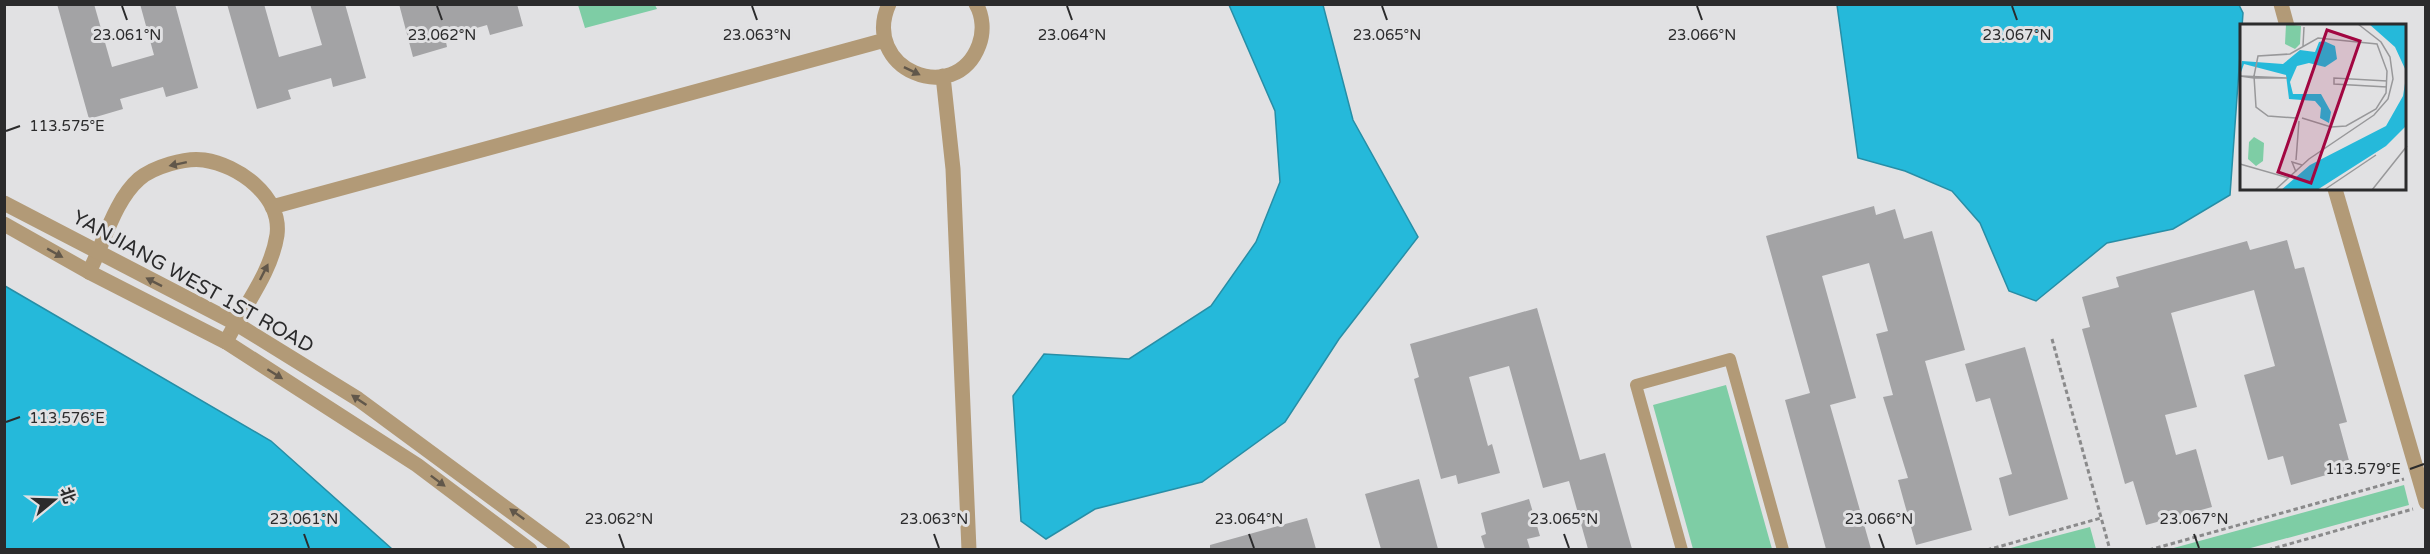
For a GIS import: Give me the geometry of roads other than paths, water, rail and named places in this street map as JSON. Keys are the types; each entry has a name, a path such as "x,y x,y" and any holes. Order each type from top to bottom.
{"street":[{"path":"889,4 885,17 885,40 895,59 912,73 933,77 943,76 963,68 977,51 982,30 976,4"},
{"path":"2281,4 2286,24"},
{"path":"272,207 885,40"},
{"path":"943,76 954,193 969,549"},
{"path":"89,272 123,201 139,179 172,165 201,159 225,164 261,190 272,207 277,232 272,257 226,342"},
{"path":"2335,190 2418,475 2420,505"},
{"name":"YANJIANG WEST 1ST ROAD","path":"4,203 98,254 235,323 358,399 563,549"},
{"name":"YANJIANG WEST 1ST ROAD","path":"4,224 89,272 226,342 417,465 530,549"},
{"path":"1682,549 1636,385 1730,359 1783,549"}],"water":[{"path":"1229,5 1323,5 1353,120 1418,237 1339,339 1285,422 1202,482 1095,509 1046,539 1021,521 1013,396 1044,354 1129,359 1211,306 1256,242 1280,182 1275,111"},
{"path":"1837,5 2239,5 2243,13 2242,24 2240,24 2240,55 2230,195 2173,229 2107,243 2036,301 2009,291 1980,223 1952,191 1905,171 1858,158"},
{"path":"5,286 271,441 392,549 5,549"}]}
